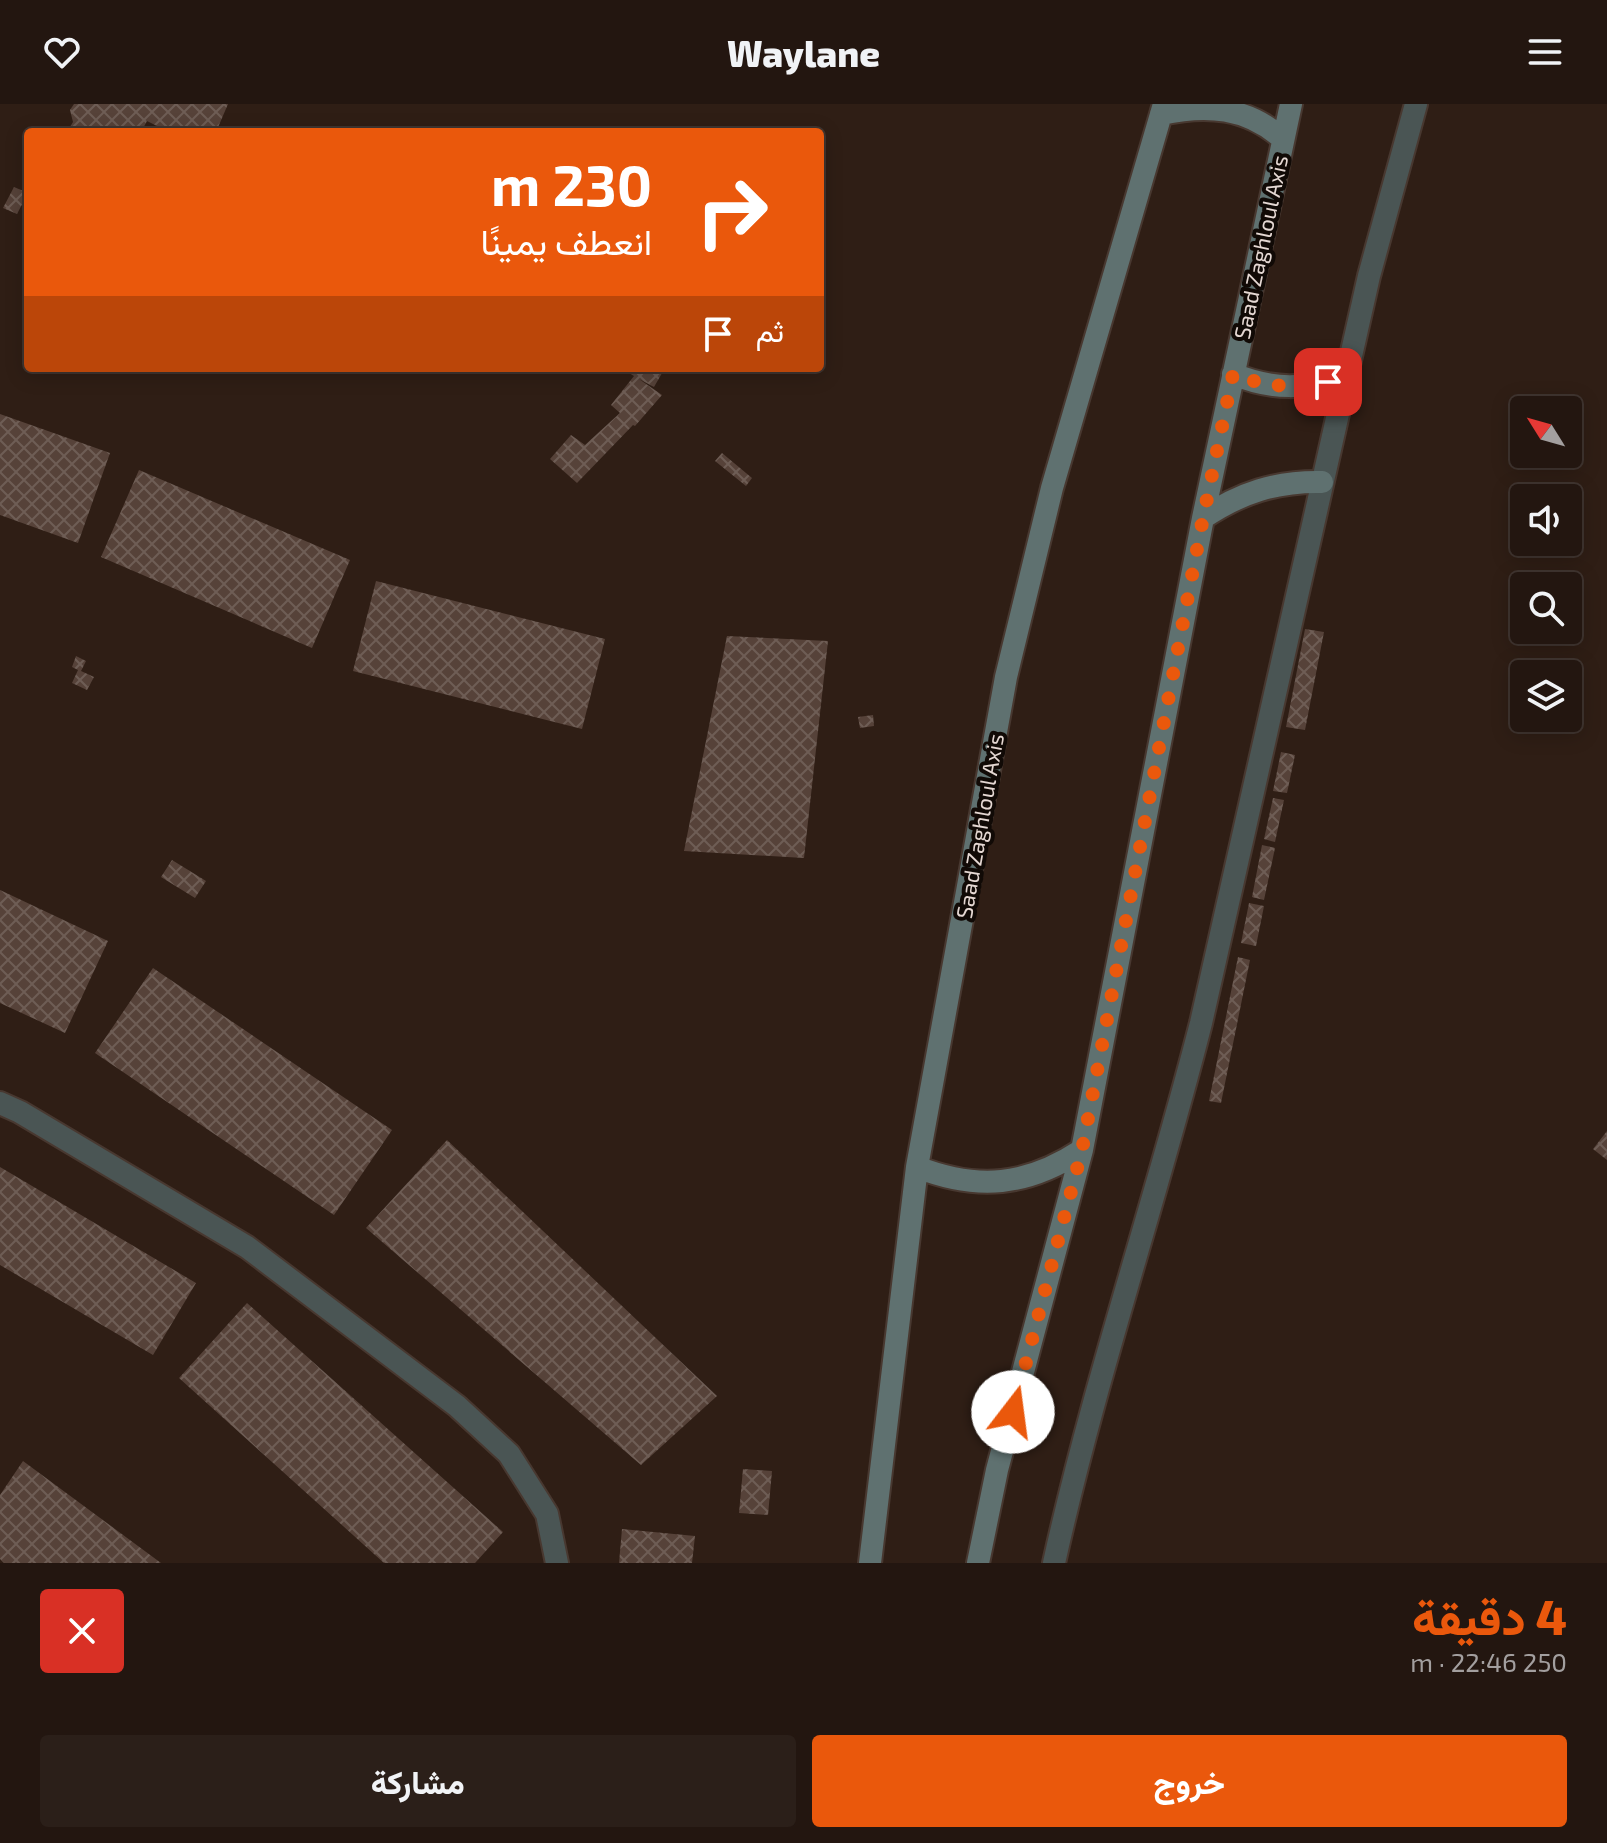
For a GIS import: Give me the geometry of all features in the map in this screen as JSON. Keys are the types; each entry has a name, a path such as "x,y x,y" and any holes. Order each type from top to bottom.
{"main road":[{"name":"Saad Zaghloul Axis","path":"978,1563 997,1470 1082,1150 1203,518 1291,104"},
{"path":"1162,109 1198,105 1235,109 1261,121 1283,139"},
{"name":"Saad Zaghloul Axis","path":"870,1563 917,1167 1006,677 1052,488 1162,109"},
{"path":"1233,374 1251,381 1290,387 1309,386 1346,375"},
{"path":"1203,518 1229,501 1259,489 1290,482 1322,482"},
{"path":"917,1167 958,1180 1002,1182 1044,1171 1082,1150"}],"street":[{"path":"1054,1563 1087,1426 1172,1138 1201,1023 1369,276 1416,104"},
{"path":"0,1103 247,1247 457,1406 509,1454 547,1514 557,1563"}],"building":[{"path":"74,104 228,104 218,128 161,128 147,121 143,128 69,128 73,122 70,110"},
{"path":"14,187 24,191 24,201 17,214 3,208"},
{"path":"663,372 654,387 639,379 662,395 577,483 550,459 571,435 585,445 620,413 611,405 634,376 629,373"},
{"path":"0,414 110,453 78,543 0,515"},
{"path":"722,453 752,478 746,486 715,461"},
{"path":"139,470 350,560 312,648 101,557"},
{"path":"376,581 605,639 582,729 353,671"},
{"path":"1305,629 1324,632 1305,730 1286,727"},
{"path":"727,636 828,641 804,858 684,851"},
{"path":"76,656 86,661 81,671 94,677 87,690 72,683 78,670 72,667"},
{"path":"873,715 874,726 860,728 858,717"},
{"path":"1281,752 1295,755 1287,793 1273,791"},
{"path":"1273,798 1284,800 1275,842 1264,839"},
{"path":"1262,845 1275,848 1264,900 1252,897"},
{"path":"172,860 206,881 195,898 161,877"},
{"path":"0,890 108,941 65,1033 0,1003"},
{"path":"1249,903 1264,906 1256,946 1241,943"},
{"path":"1238,957 1250,960 1221,1103 1209,1101"},
{"path":"153,968 392,1130 334,1215 95,1053"},
{"path":"1607,1131 1607,1160 1593,1149"},
{"path":"447,1140 717,1396 641,1465 366,1228"},
{"path":"0,1167 196,1283 153,1355 0,1265"},
{"path":"247,1303 503,1532 475,1563 384,1563 179,1378"},
{"path":"23,1461 161,1563 4,1563 0,1559 0,1495"},
{"path":"743,1469 772,1471 768,1515 739,1513"},
{"path":"622,1529 695,1536 692,1563 619,1563"}],"route":[{"path":"1013,1412 1082,1150 1233,374 1270,386 1309,386 1328,382"}]}
